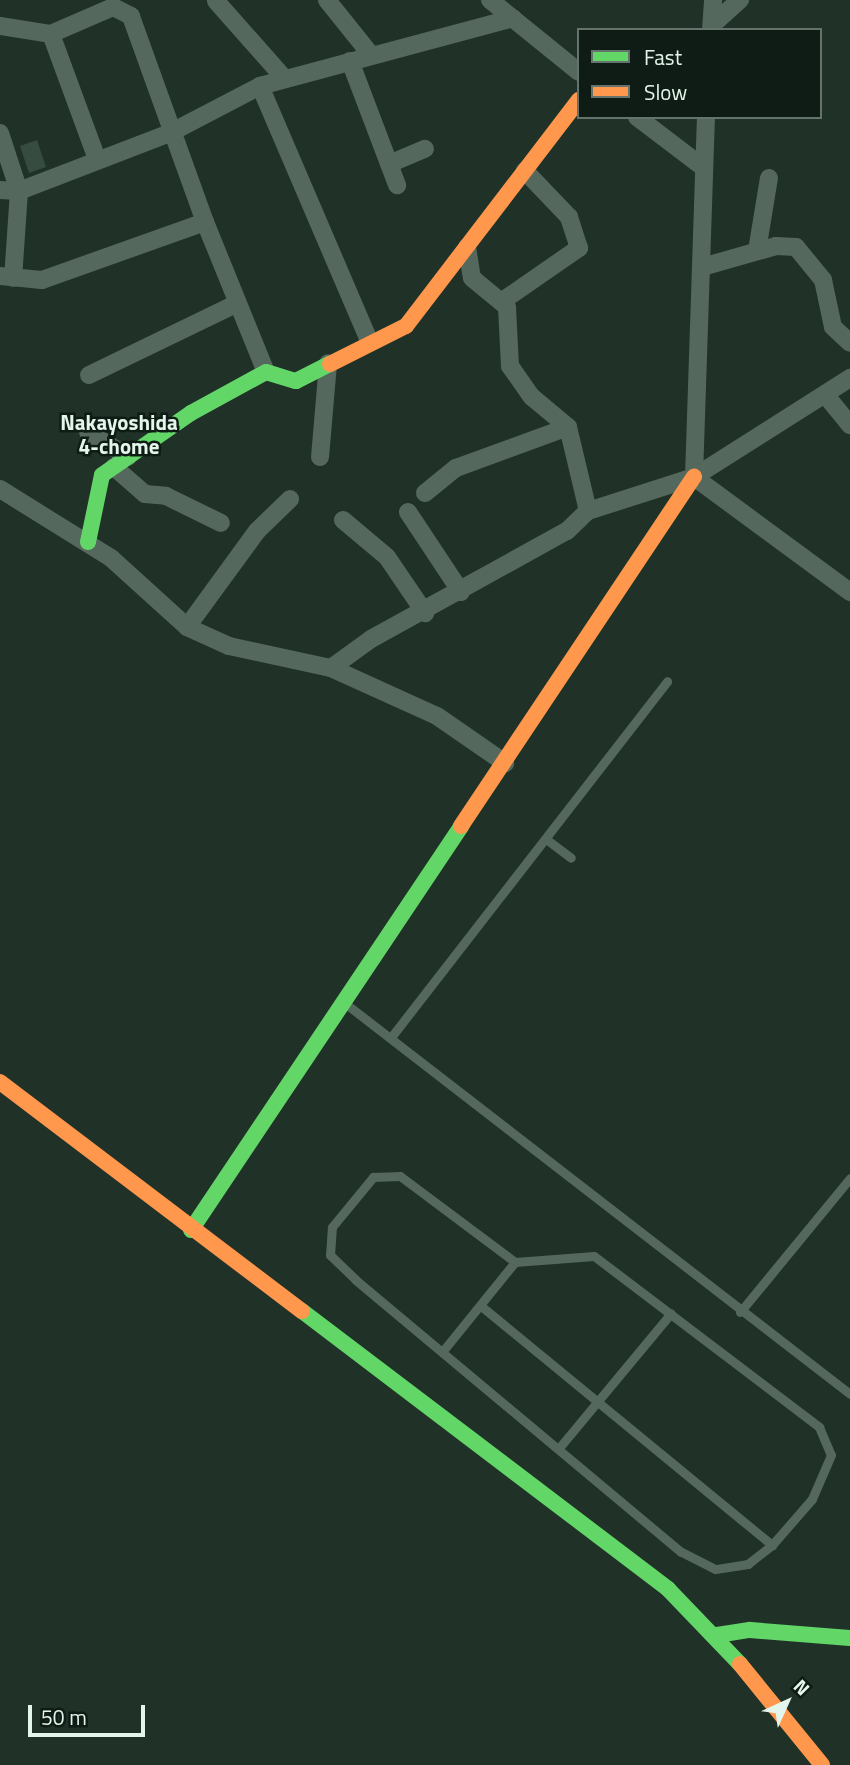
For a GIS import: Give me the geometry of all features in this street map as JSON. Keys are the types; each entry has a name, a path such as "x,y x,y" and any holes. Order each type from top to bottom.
{"street":[{"path":"327,0 371,55"},
{"path":"490,0 577,70"},
{"path":"711,27 713,0"},
{"path":"711,27 740,0"},
{"path":"216,1 285,79"},
{"path":"0,26 51,34 113,7 131,16 170,133 266,372"},
{"path":"0,190 19,191 170,133 260,86 513,18"},
{"path":"51,34 97,159"},
{"path":"350,61 397,185"},
{"path":"260,86 369,340"},
{"path":"88,542 102,475 121,462 266,372 296,381 369,340 406,326 577,103"},
{"path":"641,119 704,168"},
{"path":"191,1230 694,477 706,119"},
{"path":"0,133 19,191 6,277 42,280 205,222"},
{"path":"389,163 425,149"},
{"path":"501,302 584,248 569,217 525,171"},
{"path":"757,251 769,178"},
{"path":"467,247 472,278 501,302 510,366 531,397 568,427 588,511"},
{"path":"702,268 757,251 796,247 823,280 834,327 850,343"},
{"path":"89,375 238,303"},
{"path":"320,457 328,363"},
{"path":"331,668 371,639 425,613 567,531 588,511 694,477 828,398 850,378"},
{"path":"828,398 850,425"},
{"path":"425,493 456,468 568,427"},
{"path":"88,432 121,462 145,494 166,496 221,523"},
{"path":"694,477 850,592"},
{"path":"0,489 88,542 187,627 229,646 331,668 438,716 505,763"},
{"path":"187,627 257,531 290,499"},
{"path":"408,512 461,592"},
{"path":"343,520 387,557 425,613"},
{"path":"0,1082 191,1230 668,1589 717,1635 822,1765"},
{"path":"717,1635 750,1630 850,1638"}],"lane":[{"path":"392,1036 667,681"},
{"path":"546,839 570,858"},
{"path":"344,1003 392,1036 740,1312 850,1394"},
{"path":"373,1177 400,1177 515,1262 594,1256 819,1427 831,1455 812,1499 772,1545 748,1564 715,1569 681,1552 330,1255 332,1227 373,1177"},
{"path":"740,1312 850,1178"},
{"path":"442,1352 515,1262"},
{"path":"481,1306 772,1545"},
{"path":"559,1448 671,1312"}],"building":[{"path":"37,140 46,167 29,173 20,146"}],"traffic: fast":[{"path":"88,542 102,475 191,413 266,372 296,381 330,364"},
{"path":"191,1230 461,826"},
{"path":"302,1311 668,1589 740,1664"},
{"path":"717,1635 750,1630 850,1638"}],"traffic: slow":[{"path":"330,364 406,326 577,103"},
{"path":"461,826 694,477"},
{"path":"0,1082 302,1311"},
{"path":"740,1664 822,1765"}],"district":[{"name":"Nakayoshida 4-chome","path":"119,434"}]}
